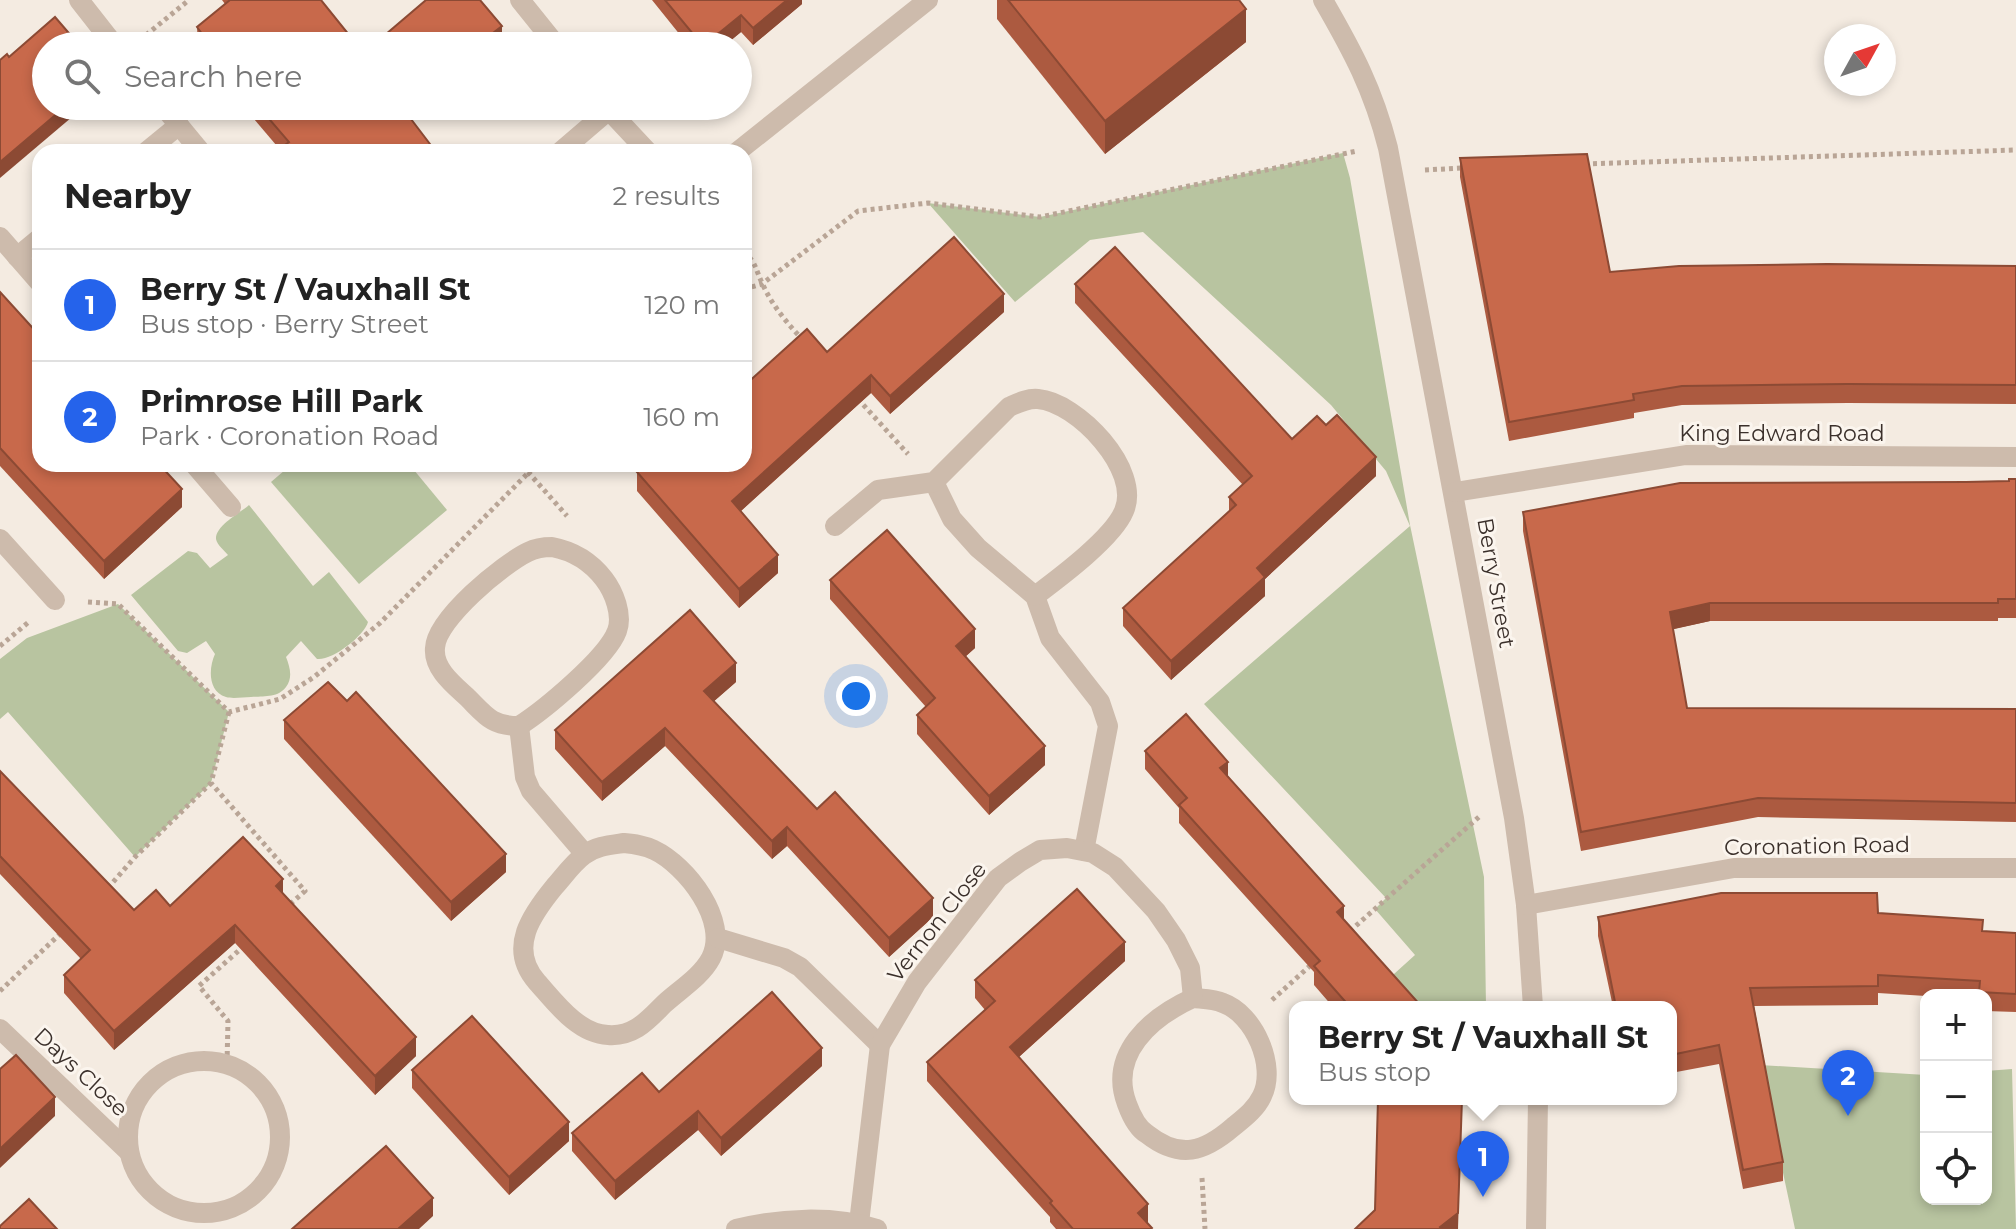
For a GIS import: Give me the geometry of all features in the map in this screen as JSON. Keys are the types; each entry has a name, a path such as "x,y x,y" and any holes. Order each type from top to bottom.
{"street":[{"path":"79,0 104,32"},
{"path":"520,0 546,32"},
{"path":"747,144 928,0"},
{"name":"Berry Street","path":"1323,0 1358,61 1378,110 1393,171 1514,818 1526,905 1533,1001"},
{"path":"175,120 194,144"},
{"path":"569,144 594,120"},
{"path":"618,120 641,144"},
{"path":"156,144 179,125"},
{"path":"0,237 32,274"},
{"path":"17,257 32,245"},
{"path":"835,526 878,490 934,482 1009,407 1022,400 1039,399 1061,406 1086,423 1113,452 1125,483 1126,508 1113,528 1035,596"},
{"name":"King Edward Road","path":"1455,492 1686,455 2016,457"},
{"path":"201,472 231,507"},
{"path":"934,482 952,519 1035,596 1050,638 1100,702 1108,726 1084,851"},
{"path":"0,539 55,600"},
{"path":"538,548 567,550 597,569 607,583 619,613 619,629 603,653 541,712 519,726 493,723 446,677 438,664 434,648 447,620 513,561 538,548"},
{"path":"519,726 525,777 531,791 585,854"},
{"path":"624,843 655,850 671,861 707,902 718,938 711,958 697,976 642,1027 608,1036 579,1025 529,973 524,954 524,936 530,919 585,854 602,846 624,843"},
{"name":"Vernon Close","path":"868,1226 880,1045 917,982 998,878 1040,850 1067,848 1093,853 1115,867 1156,911 1176,940 1190,968 1193,998"},
{"name":"Coronation Road","path":"1526,905 1734,868 2016,868"},
{"path":"718,938 784,958 800,967 880,1045"},
{"path":"1193,998 1224,1003 1247,1022 1258,1040 1267,1079 1263,1096 1251,1112 1218,1140 1201,1149 1180,1151 1144,1133 1130,1114 1122,1091 1122,1065 1134,1042 1171,1008 1193,998"},
{"name":"Days Close","path":"0,1029 128,1151"},
{"name":"Days Close","path":"201,1060 227,1063 247,1073 267,1091 274,1105 282,1138 276,1165 267,1182 248,1201 227,1211 188,1221 148,1189 133,1167 128,1151 128,1124 133,1108 147,1085 162,1072 201,1060"},
{"path":"1536,1229 1538,1105"},
{"path":"736,1229 805,1220 868,1226"}],"path":[{"path":"150,32 189,0"},
{"path":"752,287 762,284 858,211 928,203 1040,217 1343,153 1388,148"},
{"path":"1585,164 2016,150"},
{"path":"1393,171 1473,168"},
{"path":"752,260 757,265 762,284 788,324 809,346"},
{"path":"850,391 934,482"},
{"path":"229,712 280,699 314,677 380,623 529,472"},
{"path":"55,600 118,604 229,712"},
{"path":"98,899 135,857 211,783 229,712"},
{"path":"211,783 305,891 281,912"},
{"path":"1340,940 1483,814 1514,818"},
{"path":"0,991 65,928"},
{"path":"227,1063 228,1021 199,986 246,944"},
{"path":"1247,1022 1317,960"},
{"path":"1201,1149 1205,1229"}],"green space":[{"path":"1343,153 1350,178 1410,525 1484,877 1486,1001 1400,1001 1384,983 1415,955 1375,909 1386,898 1204,704 1410,526 1386,471 1331,405 1143,232 1090,240 1015,302 928,203 1040,217"},
{"path":"283,472 416,472 447,510 359,584 271,482"},
{"path":"249,505 313,586 329,572 368,622 347,646 323,659 317,659 301,641 286,657 290,680 279,693 229,698 215,690 211,672 215,654 206,641 187,653 178,651 131,595 188,551 197,553 210,568 228,555 216,539 219,529"},
{"path":"118,604 229,712 211,783 135,857 8,712 0,719 0,659 27,638"},
{"path":"1760,1065 1920,1075 1920,1205 1992,1205 1992,1071 2012,1069 2016,1229 1795,1229"}],"building":[{"path":"230,0 321,0 347,32 201,32 197,27"},
{"path":"426,0 480,0 502,26 494,32 388,32"},
{"path":"665,0 787,0 753,28 741,15 720,32 691,32"},
{"path":"1008,0 1239,0 1246,9 1105,121"},
{"path":"55,17 68,32 38,32"},
{"path":"32,37 32,120 50,120 0,162 0,60 7,54 9,57"},
{"path":"270,120 412,120 430,144 286,144 289,142"},
{"path":"1587,154 1610,272 1679,266 2016,266 2016,385 1682,386 1633,394 1634,400 1509,422 1460,158"},
{"path":"954,237 1004,294 890,396 871,375 732,501 778,555 739,589 637,472 752,472 752,379 807,329 827,352"},
{"path":"1115,247 1292,439 1317,416 1326,425 1337,415 1376,457 1257,568 1265,577 1171,661 1123,608 1236,505 1229,497 1252,476 1075,284"},
{"path":"0,292 32,327 32,472 166,472 182,489 104,561 0,448"},
{"path":"2016,479 2016,599 1998,599 1998,603 1710,603 1670,612 1687,708 2016,709 2016,803 1758,798 1581,832 1523,512 1680,483 1966,482"},
{"path":"887,530 975,629 956,646 1045,746 989,796 917,715 935,698 830,580"},
{"path":"690,610 736,663 704,691 817,809 835,792 933,898 889,938 787,827 772,841 665,728 602,782 555,730"},
{"path":"328,682 347,701 356,692 506,854 451,902 284,720"},
{"path":"1186,714 1228,762 1220,768 1344,906 1337,912 1417,1001 1345,1001 1314,966 1320,961 1179,805 1187,798 1145,751"},
{"path":"0,771 134,910 156,890 170,906 243,837 283,879 276,886 416,1037 375,1076 235,925 114,1031 64,975 90,950 0,856"},
{"path":"1077,889 1125,942 1010,1047 1148,1204 1138,1213 1151,1229 1073,1229 1050,1203 1052,1201 927,1062 995,1001 975,980"},
{"path":"1721,893 1877,893 1878,913 1983,920 1982,931 2016,933 2016,994 1979,989 1980,981 1878,975 1878,986 1750,988 1783,1162 1743,1170 1719,1045 1677,1054 1677,1001 1615,1001 1598,917"},
{"path":"772,992 822,1048 721,1138 698,1111 615,1181 572,1133 642,1073 659,1092"},
{"path":"472,1016 569,1122 509,1177 412,1070"},
{"path":"16,1055 55,1097 0,1149 0,1069"},
{"path":"1378,1105 1462,1105 1458,1213 1440,1227 1442,1229 1355,1229 1375,1210"},
{"path":"386,1146 433,1198 398,1229 292,1229"},
{"path":"29,1199 57,1229 0,1229 0,1226"}],"place":[{"name":"Primrose Hill Park","path":"1848,1116"},
{"name":"Berry St / Vauxhall St","path":"1483,1197"}]}
